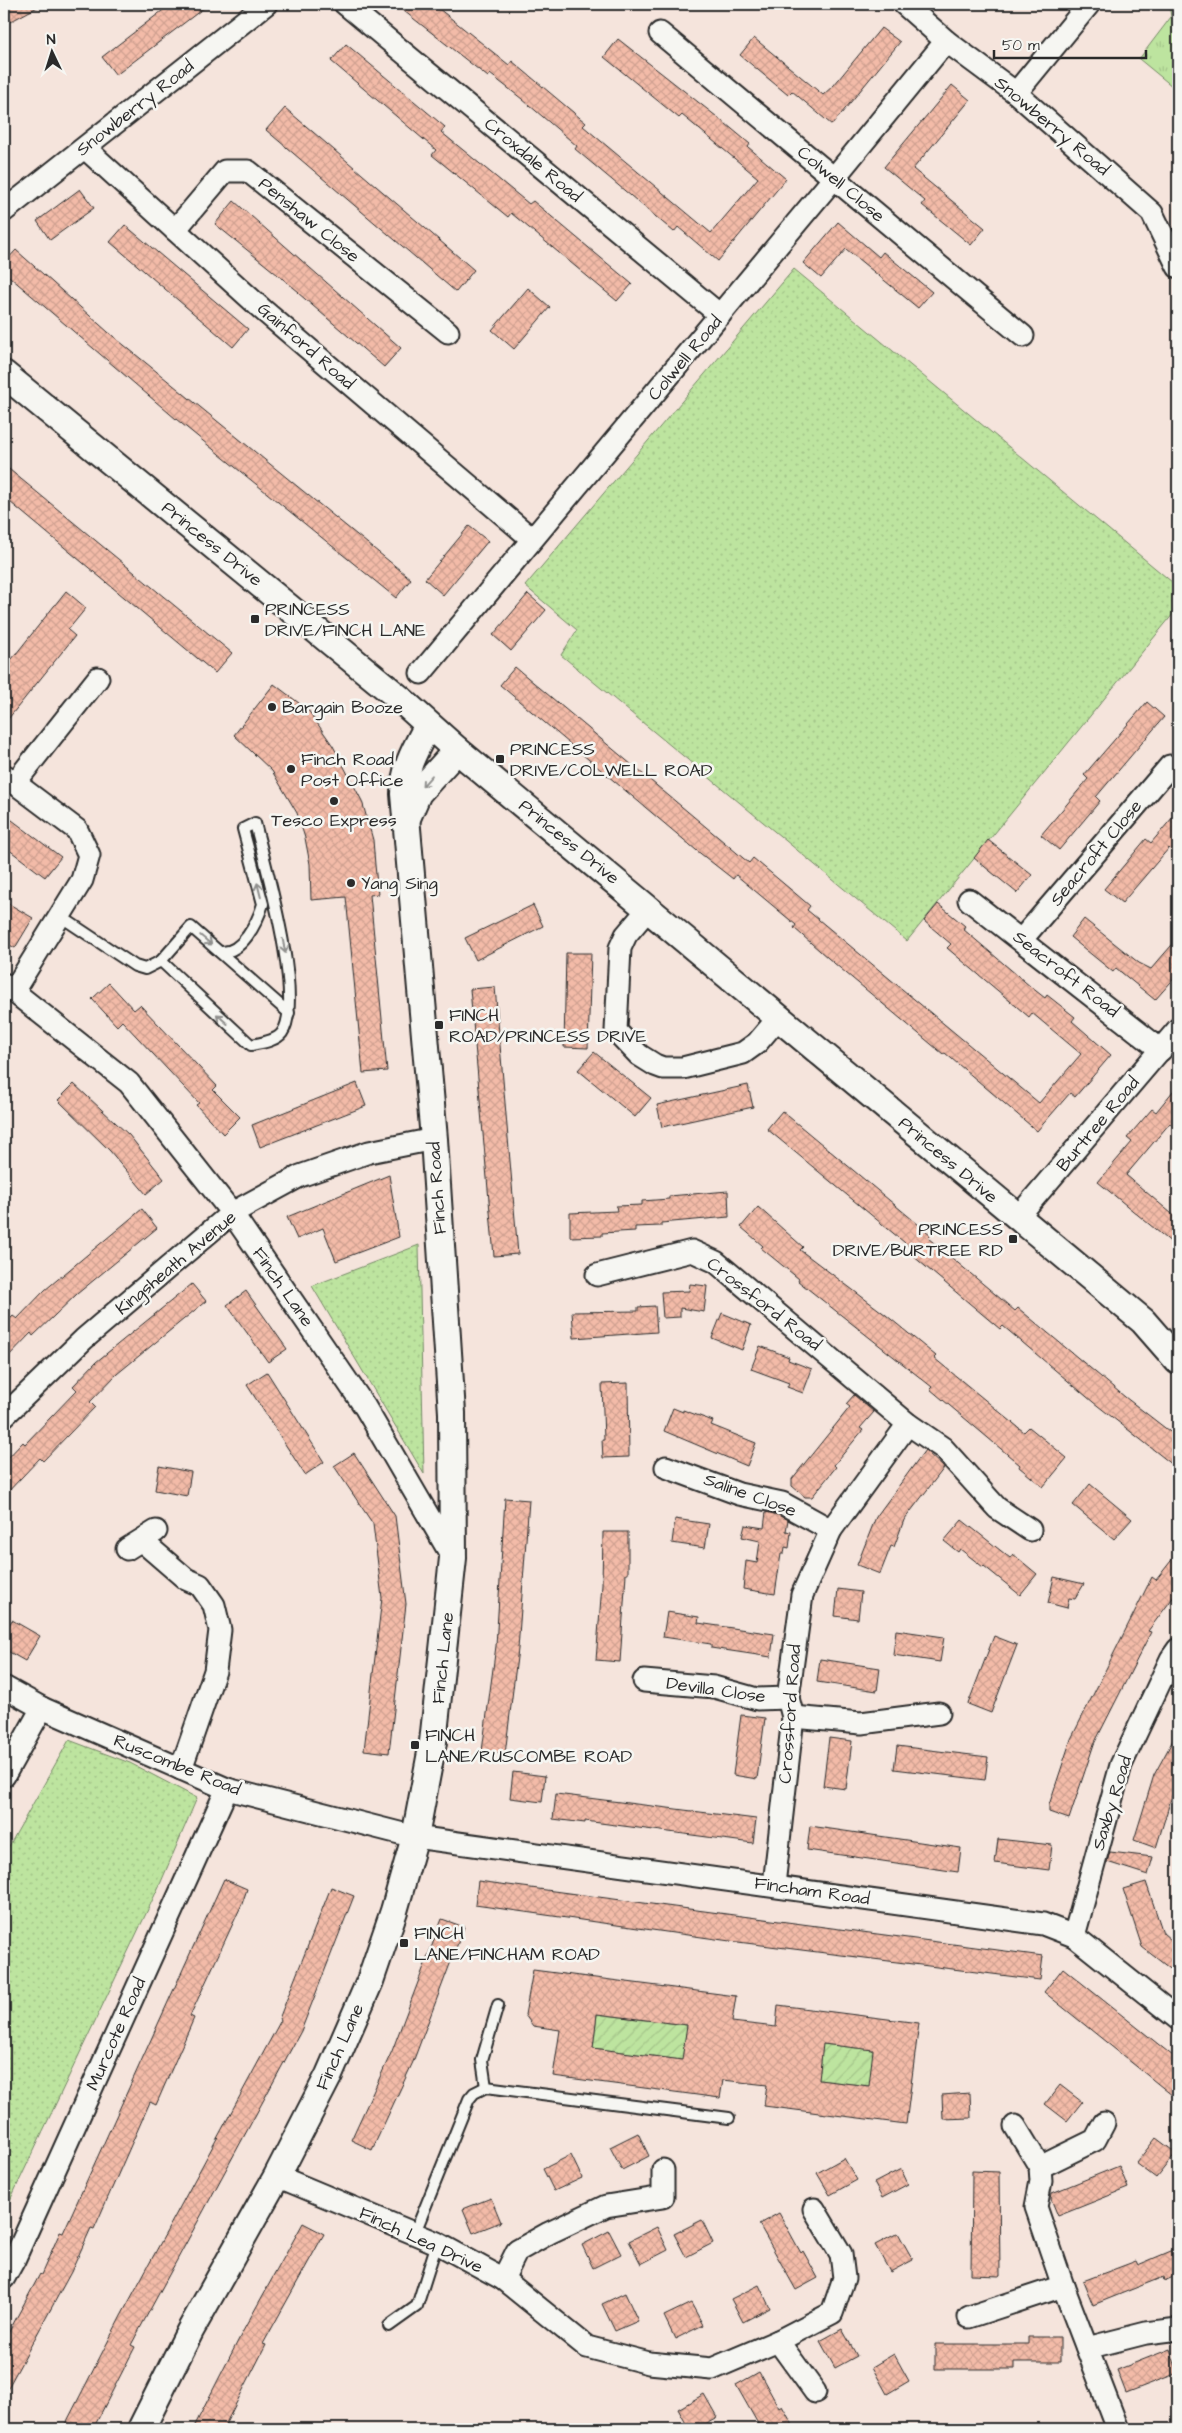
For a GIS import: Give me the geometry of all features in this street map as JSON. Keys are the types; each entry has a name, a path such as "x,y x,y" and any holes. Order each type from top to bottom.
{"street":[{"name":"Snowberry Road","path":"4,211 266,4"},
{"name":"Croxdale Road","path":"345,4 720,315"},
{"name":"Snowberry Road","path":"904,4 946,41 1016,93 1152,213 1178,267"},
{"path":"1016,93 1089,4"},
{"name":"Colwell Close","path":"660,33 1023,336"},
{"name":"Colwell Road","path":"421,673 946,41"},
{"name":"Gainford Road","path":"85,148 263,310 532,539"},
{"name":"Penshaw Close","path":"175,230 225,170 248,171 448,332"},
{"name":"Princess Drive","path":"4,374 399,698 457,750 1143,1321 1178,1362"},
{"path":"9,987 60,916 82,880 89,855 77,830 9,780 98,678"},
{"name":"Finch Road","path":"428,725 409,762 404,778 434,1139 452,1413 453,1558"},
{"name":"Finch Road","path":"407,818 418,793 457,750"},
{"name":"Seacroft Close","path":"1022,939 1170,766"},
{"name":"Seacroft Road","path":"970,900 1161,1050"},
{"path":"649,908 622,942 619,955 616,1031 640,1055 655,1066 672,1069 735,1056 750,1049 779,1017"},
{"name":"Finch Lane","path":"9,987 129,1084 232,1214 365,1407 453,1558 433,1742 415,1837 394,1911 370,1981 329,2075 277,2176 190,2332 142,2429"},
{"name":"Burtree Road","path":"1017,1218 1178,1029"},
{"name":"Kingsheath Avenue","path":"4,1416 84,1340 232,1214 300,1176 369,1152 434,1139"},
{"name":"Crossford Road","path":"597,1275 692,1251 716,1262 908,1424 943,1448 997,1508 1030,1530"},
{"name":"Princess Drive","path":"1143,1321 1178,1338"},
{"name":"Crossford Road","path":"774,1885 802,1595 831,1530 908,1424"},
{"name":"Saline Close","path":"666,1467 739,1494 782,1503 831,1530"},
{"path":"142,1540 186,1579 200,1585 214,1604 220,1630 215,1671 181,1769"},
{"name":"Saxby Road","path":"1074,1936 1121,1765 1171,1659 1178,1649"},
{"name":"Devilla Close","path":"644,1681 714,1687 791,1708 861,1723 939,1713"},
{"name":"Ruscombe Road","path":"4,1687 42,1708 228,1789 415,1837"},
{"path":"4,1776 42,1708"},
{"name":"Murcote Road","path":"4,2278 14,2260 228,1789"},
{"name":"Fincham Road","path":"415,1837 774,1885 1043,1924 1074,1936 1178,2019"},
{"path":"1040,2167 1095,2140 1104,2122"},
{"path":"1015,2126 1040,2167 1041,2181 1036,2208 1062,2286 1118,2429"},
{"path":"504,2278 517,2251 549,2233 606,2206 664,2197 663,2170"},
{"name":"Finch Lea Drive","path":"277,2176 414,2235 437,2243 504,2278 586,2347 649,2363 712,2369 778,2341 832,2312 844,2278 841,2254 814,2209"},
{"path":"969,2317 1062,2286"},
{"path":"1087,2348 1146,2333 1178,2329"},
{"path":"778,2341 814,2392"}],"lane":[{"path":"161,961 251,1045 267,1042 281,1035 289,1018 286,957 274,898 255,823 243,829 263,904 248,934 238,946 230,952 220,952"},
{"path":"60,916 135,966 150,968 161,961 191,927 289,1012"},
{"path":"486,2087 482,2060 498,2006"},
{"path":"414,2235 469,2099 474,2093 486,2087 729,2118"},
{"path":"388,2326 417,2306 437,2243"}],"green space":[{"path":"1169,4 1178,4 1178,91 1139,59 1171,17"},
{"path":"794,269 1178,587 1178,608 907,941 561,655 577,630 525,586"},
{"path":"419,1245 424,1474 312,1286"},
{"path":"69,1740 130,1763 197,1798 161,1882 4,2213 4,1855"},
{"path":"597,2014 694,2026 686,2033 683,2054 689,2061 593,2048"},
{"path":"815,2043 882,2051 877,2087 810,2079 820,2072 822,2048"}],"building":[{"path":"4,4 43,4 4,25"},
{"path":"171,4 209,4 116,75 102,57"},
{"path":"395,4 433,4 509,65 512,61 586,123 583,126 711,233 758,178 682,115 679,118 604,57 618,39 750,144 748,147 786,179 718,261 678,227 674,232 575,149 577,146 522,99 490,74 488,77"},
{"path":"881,28 900,42 832,125 792,91 788,95 740,55 754,38 823,95 834,85"},
{"path":"346,44 445,127 441,132 529,204 533,201 632,284 617,301 511,213 508,217 432,155 436,150 331,61"},
{"path":"952,85 970,100 913,169 985,228 971,245 922,205 925,201 884,167"},
{"path":"285,108 474,270 456,292 266,130"},
{"path":"80,189 94,208 50,240 37,221"},
{"path":"234,201 401,348 384,367 299,292 215,224"},
{"path":"838,222 879,257 883,252 932,292 918,308 846,249 821,278 803,263"},
{"path":"125,225 248,329 233,347 110,242"},
{"path":"16,250 108,332 411,579 396,598 176,419 4,272 4,263"},
{"path":"528,288 550,307 514,349 492,330"},
{"path":"4,465 232,653 215,673 4,497"},
{"path":"469,526 488,541 443,595 425,579"},
{"path":"66,591 86,608 68,630 75,636 4,724 4,669"},
{"path":"528,594 546,610 511,651 493,635"},
{"path":"515,667 749,863 753,858 810,906 807,910 1039,1103 1081,1054 1032,1013 1029,1017 947,948 951,944 924,921 938,904 965,926 963,929 1031,987 1045,998 1047,995 1075,1017 1072,1021 1111,1055 1075,1097 1070,1093 1037,1131 828,958 794,928 796,925 736,875 733,879 696,850 500,685"},
{"path":"274,684 308,710 333,746 362,801 373,840 378,894 370,895 387,1071 363,1073 346,897 311,900 310,864 305,838 297,813 272,771 234,735"},
{"path":"1147,702 1164,717 1096,797 1100,801 1059,850 1041,835 1088,779 1084,775"},
{"path":"1178,811 1178,857 1169,848 1122,903 1104,889 1146,839 1151,843"},
{"path":"4,814 61,857 45,877 4,846"},
{"path":"988,840 1032,875 1017,893 974,858"},
{"path":"4,901 33,918 15,948 4,942"},
{"path":"533,905 543,926 476,960 465,938"},
{"path":"1084,919 1139,963 1151,969 1178,938 1178,974 1155,1000 1116,968 1113,972 1070,937"},
{"path":"566,953 591,953 588,1048 564,1047"},
{"path":"109,983 134,1010 140,1005 217,1086 213,1090 240,1117 223,1134 196,1105 199,1103 122,1021 117,1026 92,999"},
{"path":"495,987 518,1254 494,1256 470,989"},
{"path":"594,1052 651,1098 635,1117 578,1070"},
{"path":"357,1083 366,1106 260,1147 252,1125"},
{"path":"74,1084 129,1135 164,1179 146,1194 110,1151 58,1100"},
{"path":"748,1085 753,1107 662,1127 657,1105"},
{"path":"1178,1085 1178,1131 1170,1123 1126,1175 1178,1219 1178,1248 1098,1182 1132,1142 1127,1138 1152,1109 1156,1112"},
{"path":"782,1111 931,1235 928,1238 1015,1311 1018,1308 1125,1397 1178,1438 1178,1469 1093,1402 1003,1326 1000,1329 913,1256 916,1252 767,1129"},
{"path":"389,1175 399,1237 336,1261 323,1228 297,1239 287,1217"},
{"path":"728,1191 729,1217 661,1223 661,1226 635,1227 635,1231 602,1233 602,1236 570,1237 570,1213 617,1211 616,1206 642,1205 642,1201 669,1199 669,1196"},
{"path":"758,1207 803,1247 800,1250 886,1315 936,1356 934,1358 1024,1432 1029,1427 1067,1458 1043,1487 1019,1467 1020,1465 930,1389 932,1387 798,1281 799,1279 761,1248 763,1246 741,1227"},
{"path":"142,1209 157,1228 77,1294 33,1336 31,1333 4,1361 4,1325 13,1316 17,1319 45,1290"},
{"path":"192,1284 206,1301 117,1374 90,1402 95,1407 43,1461 40,1458 4,1496 4,1462 23,1442 25,1444 77,1390 73,1386 96,1362"},
{"path":"690,1284 707,1286 704,1312 680,1308 680,1317 663,1318 661,1292 689,1291"},
{"path":"246,1291 287,1349 268,1362 227,1305"},
{"path":"655,1306 657,1332 574,1338 572,1312 638,1311 638,1307"},
{"path":"722,1313 751,1325 742,1350 712,1338"},
{"path":"760,1346 789,1357 788,1360 812,1369 803,1393 787,1387 789,1383 751,1369"},
{"path":"267,1372 324,1462 305,1475 247,1385"},
{"path":"628,1383 629,1457 603,1458 602,1384"},
{"path":"854,1395 874,1412 860,1428 863,1430 834,1465 836,1467 812,1497 805,1497 792,1486 792,1479 850,1407 846,1404"},
{"path":"673,1408 713,1421 711,1425 756,1443 747,1466 664,1431"},
{"path":"925,1450 944,1468 904,1520 894,1547 891,1546 880,1574 857,1565 876,1517"},
{"path":"354,1453 395,1516 406,1604 389,1753 364,1750 382,1598 373,1524 334,1466"},
{"path":"159,1466 191,1472 187,1496 155,1490"},
{"path":"1090,1484 1132,1519 1114,1539 1073,1505"},
{"path":"505,1498 529,1500 518,1649 505,1754 482,1751 496,1646"},
{"path":"766,1512 788,1520 786,1531 791,1532 789,1548 785,1547 784,1554 781,1554 775,1594 743,1589 746,1561 757,1563 760,1541 742,1537 745,1525 764,1528"},
{"path":"675,1519 709,1524 705,1548 672,1543"},
{"path":"962,1520 1010,1558 1013,1554 1037,1574 1020,1595 984,1566 960,1549 958,1552 944,1541"},
{"path":"603,1532 628,1532 628,1574 626,1574 620,1662 596,1660 602,1585"},
{"path":"1178,1552 1178,1591 1148,1631 1151,1632 1094,1744 1069,1819 1049,1812 1049,1805 1071,1739 1152,1577 1156,1580"},
{"path":"1054,1577 1084,1584 1075,1599 1069,1598 1067,1608 1048,1603"},
{"path":"838,1589 861,1592 858,1619 835,1616"},
{"path":"667,1612 699,1617 698,1623 774,1634 771,1657 711,1648 711,1644 663,1637"},
{"path":"12,1620 40,1636 25,1661 4,1649 4,1634"},
{"path":"896,1630 944,1637 940,1662 893,1655"},
{"path":"994,1636 1017,1645 991,1713 968,1704"},
{"path":"820,1659 880,1668 877,1691 817,1682"},
{"path":"741,1715 765,1718 757,1779 733,1775"},
{"path":"1178,1731 1178,1776 1156,1848 1134,1840 1154,1775"},
{"path":"829,1738 852,1741 846,1789 823,1786"},
{"path":"897,1746 988,1757 985,1780 894,1769"},
{"path":"513,1772 545,1776 542,1802 510,1798"},
{"path":"556,1794 756,1819 753,1843 585,1821 585,1823 553,1819"},
{"path":"810,1826 961,1848 958,1872 807,1850"},
{"path":"998,1839 1052,1845 1049,1870 995,1863"},
{"path":"1110,1852 1153,1857 1148,1875 1107,1862"},
{"path":"224,1879 247,1889 242,1904 190,2016 194,2018 156,2105 150,2102 94,2229 91,2228 71,2272 4,2395 4,2341 41,2275 60,2232 63,2233"},
{"path":"478,1881 1043,1956 1040,1980 730,1941 475,1905"},
{"path":"1146,1882 1163,1933 1178,1946 1178,1975 1142,1947 1123,1889"},
{"path":"331,1887 354,1896 301,2031 131,2345 135,2347 93,2429 63,2429 121,2316 281,2020 279,2019"},
{"path":"442,1919 464,1927 413,2062 372,2150 351,2140 392,2051"},
{"path":"1063,1968 1178,2060 1178,2100 1044,1992"},
{"path":"533,1970 736,1996 732,2022 776,2027 778,2005 919,2023 906,2124 764,2106 767,2085 723,2080 720,2098 553,2076 560,2030 533,2026 525,2015","holes":["597,2014 687,2025 682,2060 593,2048","823,2044 873,2050 869,2086 819,2080"]},
{"path":"1060,2085 1082,2102 1067,2121 1045,2104"},
{"path":"970,2093 971,2118 943,2119 942,2095"},
{"path":"638,2133 649,2156 622,2170 610,2147"},
{"path":"1156,2138 1176,2153 1156,2178 1136,2163"},
{"path":"571,2155 582,2178 554,2191 543,2169"},
{"path":"844,2158 857,2180 830,2195 817,2173"},
{"path":"1119,2166 1128,2188 1058,2216 1051,2199 1052,2193"},
{"path":"901,2169 908,2184 882,2198 874,2183"},
{"path":"972,2171 999,2172 1000,2276 971,2275"},
{"path":"491,2198 501,2222 473,2233 463,2209"},
{"path":"779,2213 801,2253 803,2251 818,2278 796,2290 759,2224"},
{"path":"702,2220 713,2243 686,2257 674,2234"},
{"path":"303,2223 324,2234 263,2344 266,2345 223,2429 193,2429 242,2333"},
{"path":"657,2227 668,2250 641,2264 629,2241"},
{"path":"609,2231 621,2254 593,2268 582,2245"},
{"path":"898,2233 913,2260 890,2272 875,2245"},
{"path":"1178,2248 1178,2275 1164,2281 1163,2277 1093,2305 1083,2281 1136,2261 1138,2265"},
{"path":"759,2285 770,2308 743,2322 731,2299"},
{"path":"625,2293 638,2321 615,2331 602,2304"},
{"path":"691,2303 703,2325 675,2339 664,2316"},
{"path":"842,2329 857,2356 835,2368 820,2341"},
{"path":"1028,2337 1060,2337 1060,2362 1014,2362 1014,2369 935,2369 935,2344 1028,2344"},
{"path":"1170,2349 1178,2373 1126,2393 1117,2370"},
{"path":"894,2354 909,2381 887,2394 872,2367"},
{"path":"759,2372 779,2408 782,2406 795,2429 761,2429 736,2385"},
{"path":"704,2394 717,2417 695,2429 689,2429 678,2409"}],"place":[{"name":"PRINCESS DRIVE/FINCH LANE","path":"255,619"},
{"name":"Bargain Booze","path":"272,707"},
{"name":"PRINCESS DRIVE/COLWELL ROAD","path":"500,759"},
{"name":"Finch Road Post Office","path":"291,769"},
{"name":"Tesco Express","path":"334,801"},
{"name":"Yang Sing","path":"351,883"},
{"name":"FINCH ROAD/PRINCESS DRIVE","path":"439,1025"},
{"name":"PRINCESS DRIVE/BURTREE RD","path":"1013,1239"},
{"name":"FINCH LANE/RUSCOMBE ROAD","path":"415,1745"},
{"name":"FINCH LANE/FINCHAM ROAD","path":"404,1943"}]}
